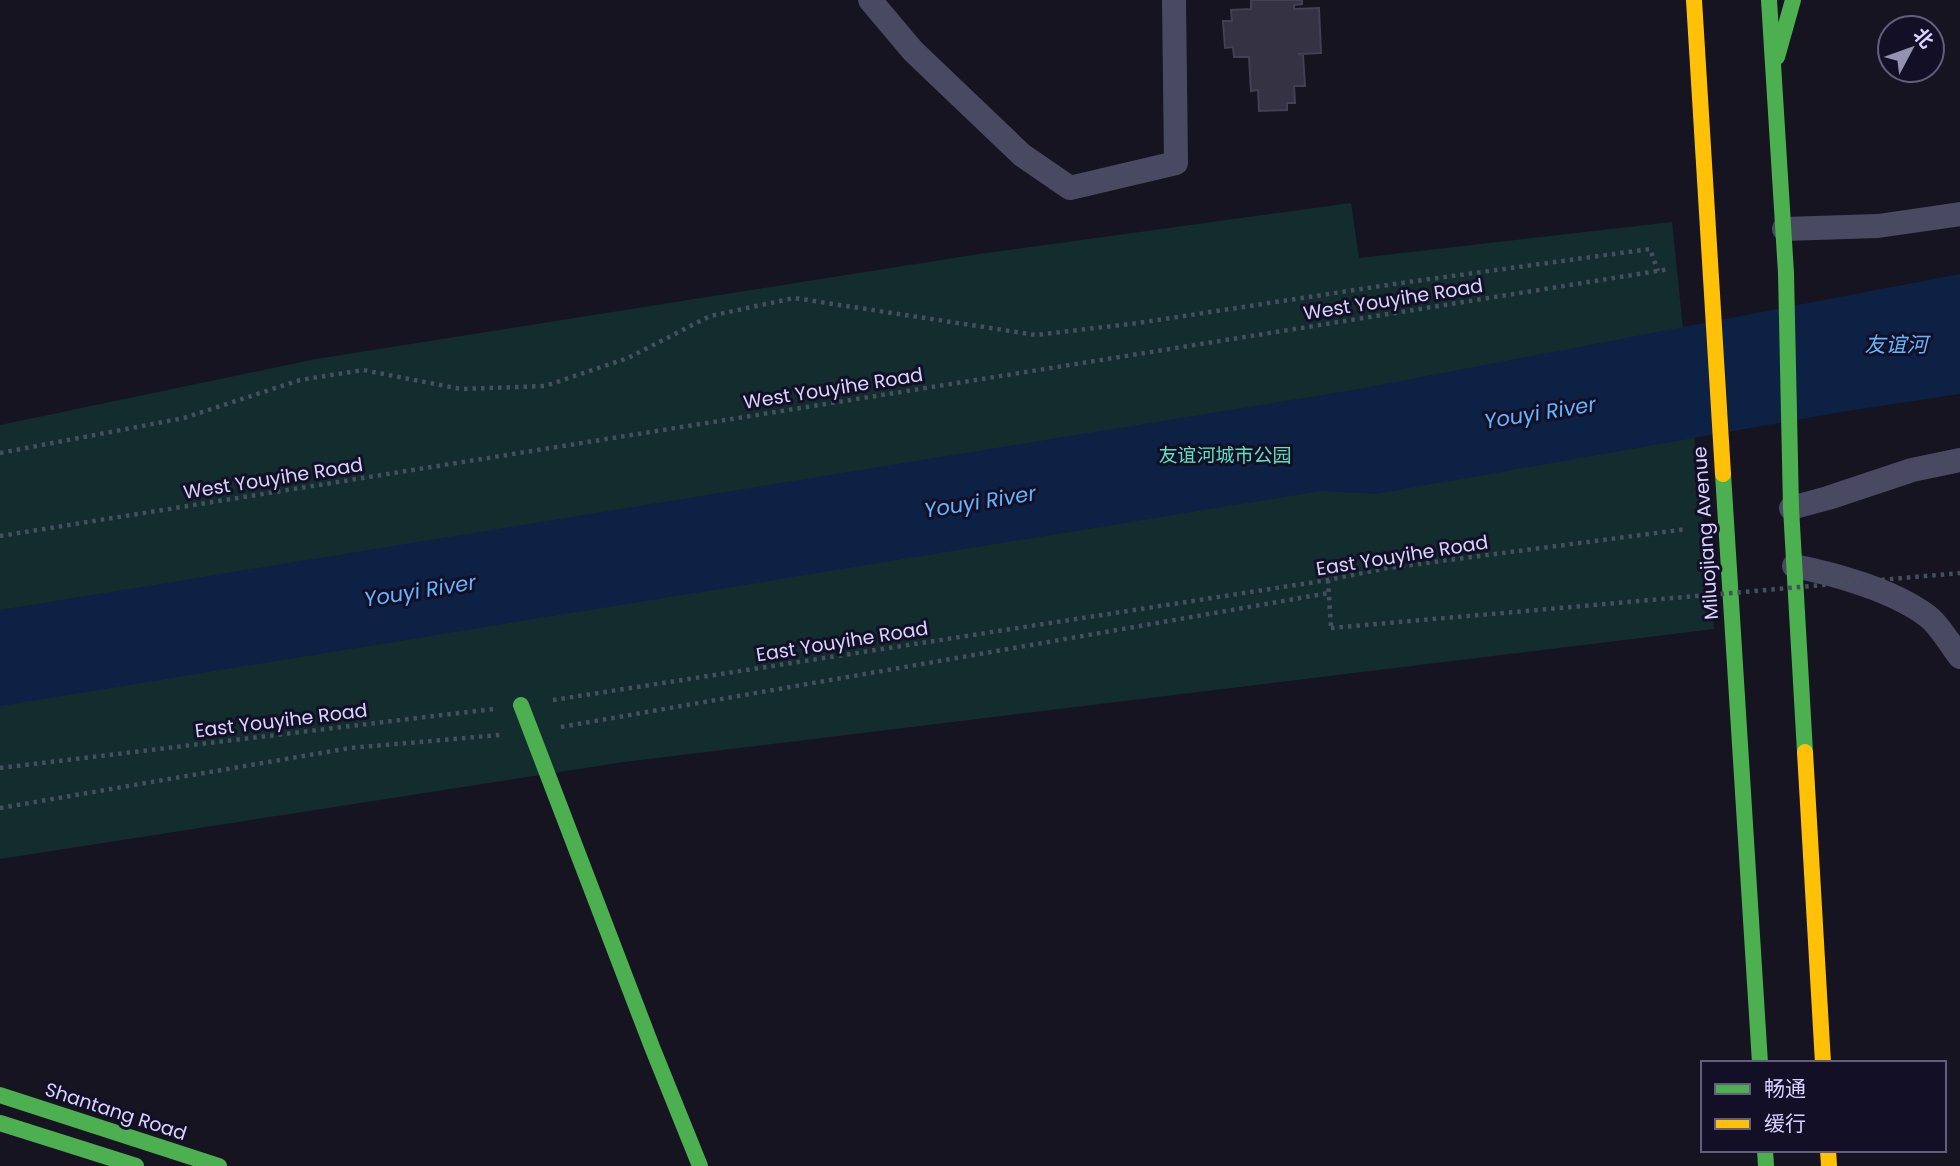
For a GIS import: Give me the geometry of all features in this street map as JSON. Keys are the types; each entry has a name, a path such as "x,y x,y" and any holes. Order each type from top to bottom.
{"main road":[{"name":"Miluojiang Avenue","path":"1694,0 1760,1061"},
{"path":"1769,0 1786,273 1791,508 1823,1061"},
{"path":"1773,69 1793,0"},
{"path":"1678,12 1700,96"},
{"path":"521,705 700,1166"},
{"name":"Shantang Road","path":"0,1095 219,1166"},
{"path":"0,1123 136,1166"}],"street":[{"path":"870,0 913,51 1022,155 1070,188 1176,163 1174,0"},
{"path":"1784,229 1878,226 1960,214"},
{"path":"1791,508 1912,470 1960,460"},
{"path":"1794,566 1830,573 1892,596 1928,615 1960,657"}],"path":[{"path":"0,453 184,418 300,380 363,370 461,389 545,386 628,358 710,316 794,298 1036,335 1138,323 1650,248 1658,271"},
{"name":"West Youyihe Road","path":"0,536 1670,269"},
{"name":"East Youyihe Road","path":"0,768 521,705 1328,580 1388,568 1686,530"},
{"path":"1328,580 1331,628 1960,573"},
{"path":"0,808 350,748 531,732 1329,593"}],"green space":[{"name":"友谊河城市公园","path":"1351,203 1359,258 1672,222 1714,629 624,762 0,859 0,425 316,359 979,254"}],"water":[{"name":"友谊河","path":"1960,274 1960,394 1847,411 1376,494 1321,491 0,706 0,610 1359,389"}],"building":[{"path":"1251,0 1302,0 1302,4 1294,5 1294,9 1319,8 1321,53 1298,54 1303,55 1305,86 1294,86 1295,103 1287,103 1287,110 1259,111 1258,90 1251,91 1249,57 1234,57 1233,47 1225,48 1223,21 1232,21 1231,10 1251,9"}],"traffic: fast":[{"path":"1769,0 1786,273 1791,508 1805,752"},
{"path":"1777,57 1793,0"},
{"path":"1723,474 1760,1061"},
{"path":"521,705 700,1166"},
{"path":"0,1095 219,1166"},
{"path":"0,1123 136,1166"},
{"path":"1765,1152 1766,1166"}],"traffic: slow":[{"path":"1694,0 1723,474"},
{"path":"1805,752 1823,1061"},
{"path":"1828,1152 1829,1166"}],"water label":[{"name":"Youyi River","path":"1540,413"},
{"name":"Youyi River","path":"980,502"},
{"name":"Youyi River","path":"420,591"}]}
